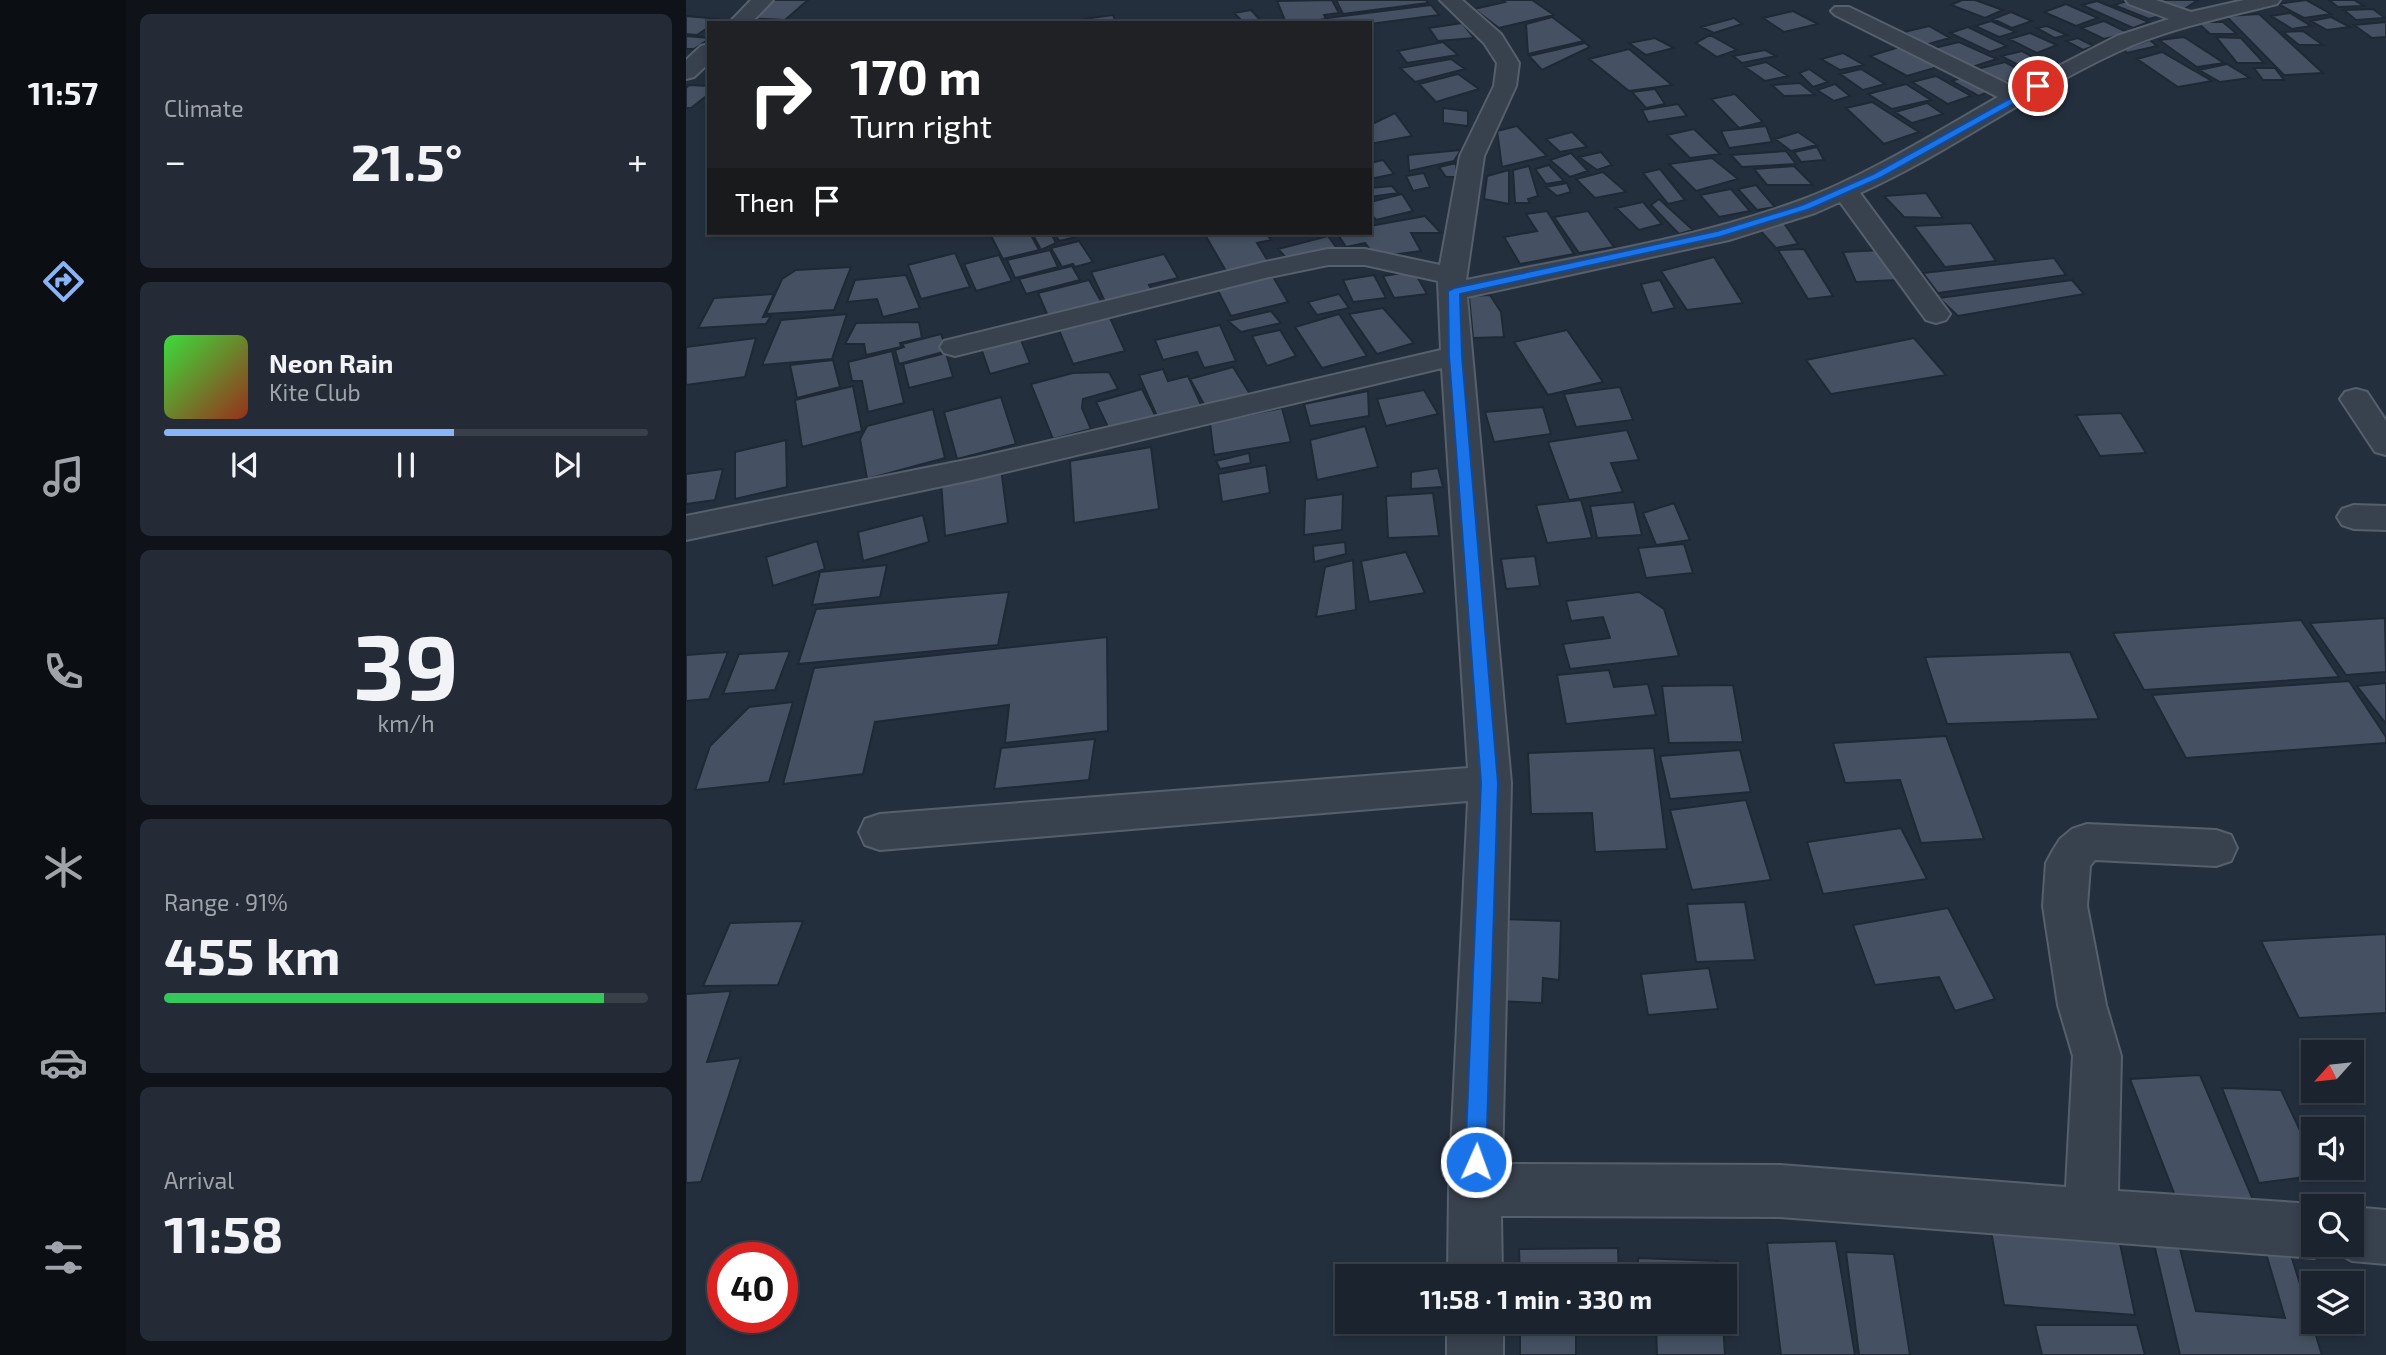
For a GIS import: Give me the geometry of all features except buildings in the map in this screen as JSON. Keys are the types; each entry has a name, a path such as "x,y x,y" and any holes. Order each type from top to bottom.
{"street":[{"path":"741,21 763,0"},
{"path":"1450,0 1493,39 1508,63 1505,86 1472,156 1453,284 1456,356 1490,783 1475,1189 1475,1264"},
{"path":"2136,0 2190,19"},
{"path":"955,347 1251,273 1328,257 1365,257 1453,284 1720,234 1806,207 1877,176 2017,97 2125,41 2190,19 2270,0"},
{"path":"1842,11 2017,97"},
{"path":"686,72 707,53"},
{"path":"1845,190 1936,314"},
{"path":"686,528 772,512 1147,430 1456,356"},
{"path":"2356,398 2386,445"},
{"path":"880,832 1490,783"},
{"path":"2091,1215 2097,1056 2082,1005 2065,906 2068,863 2087,842 2216,848"},
{"path":"1475,1189 1780,1191 2301,1230"},
{"path":"2364,1235 2386,1237"},
{"path":"1475,1334 1475,1355"}],"route":[{"path":"1476,1162 1490,783 1456,356 1454,291 1586,265 1720,234 1806,207 1877,176 2038,86"}]}
